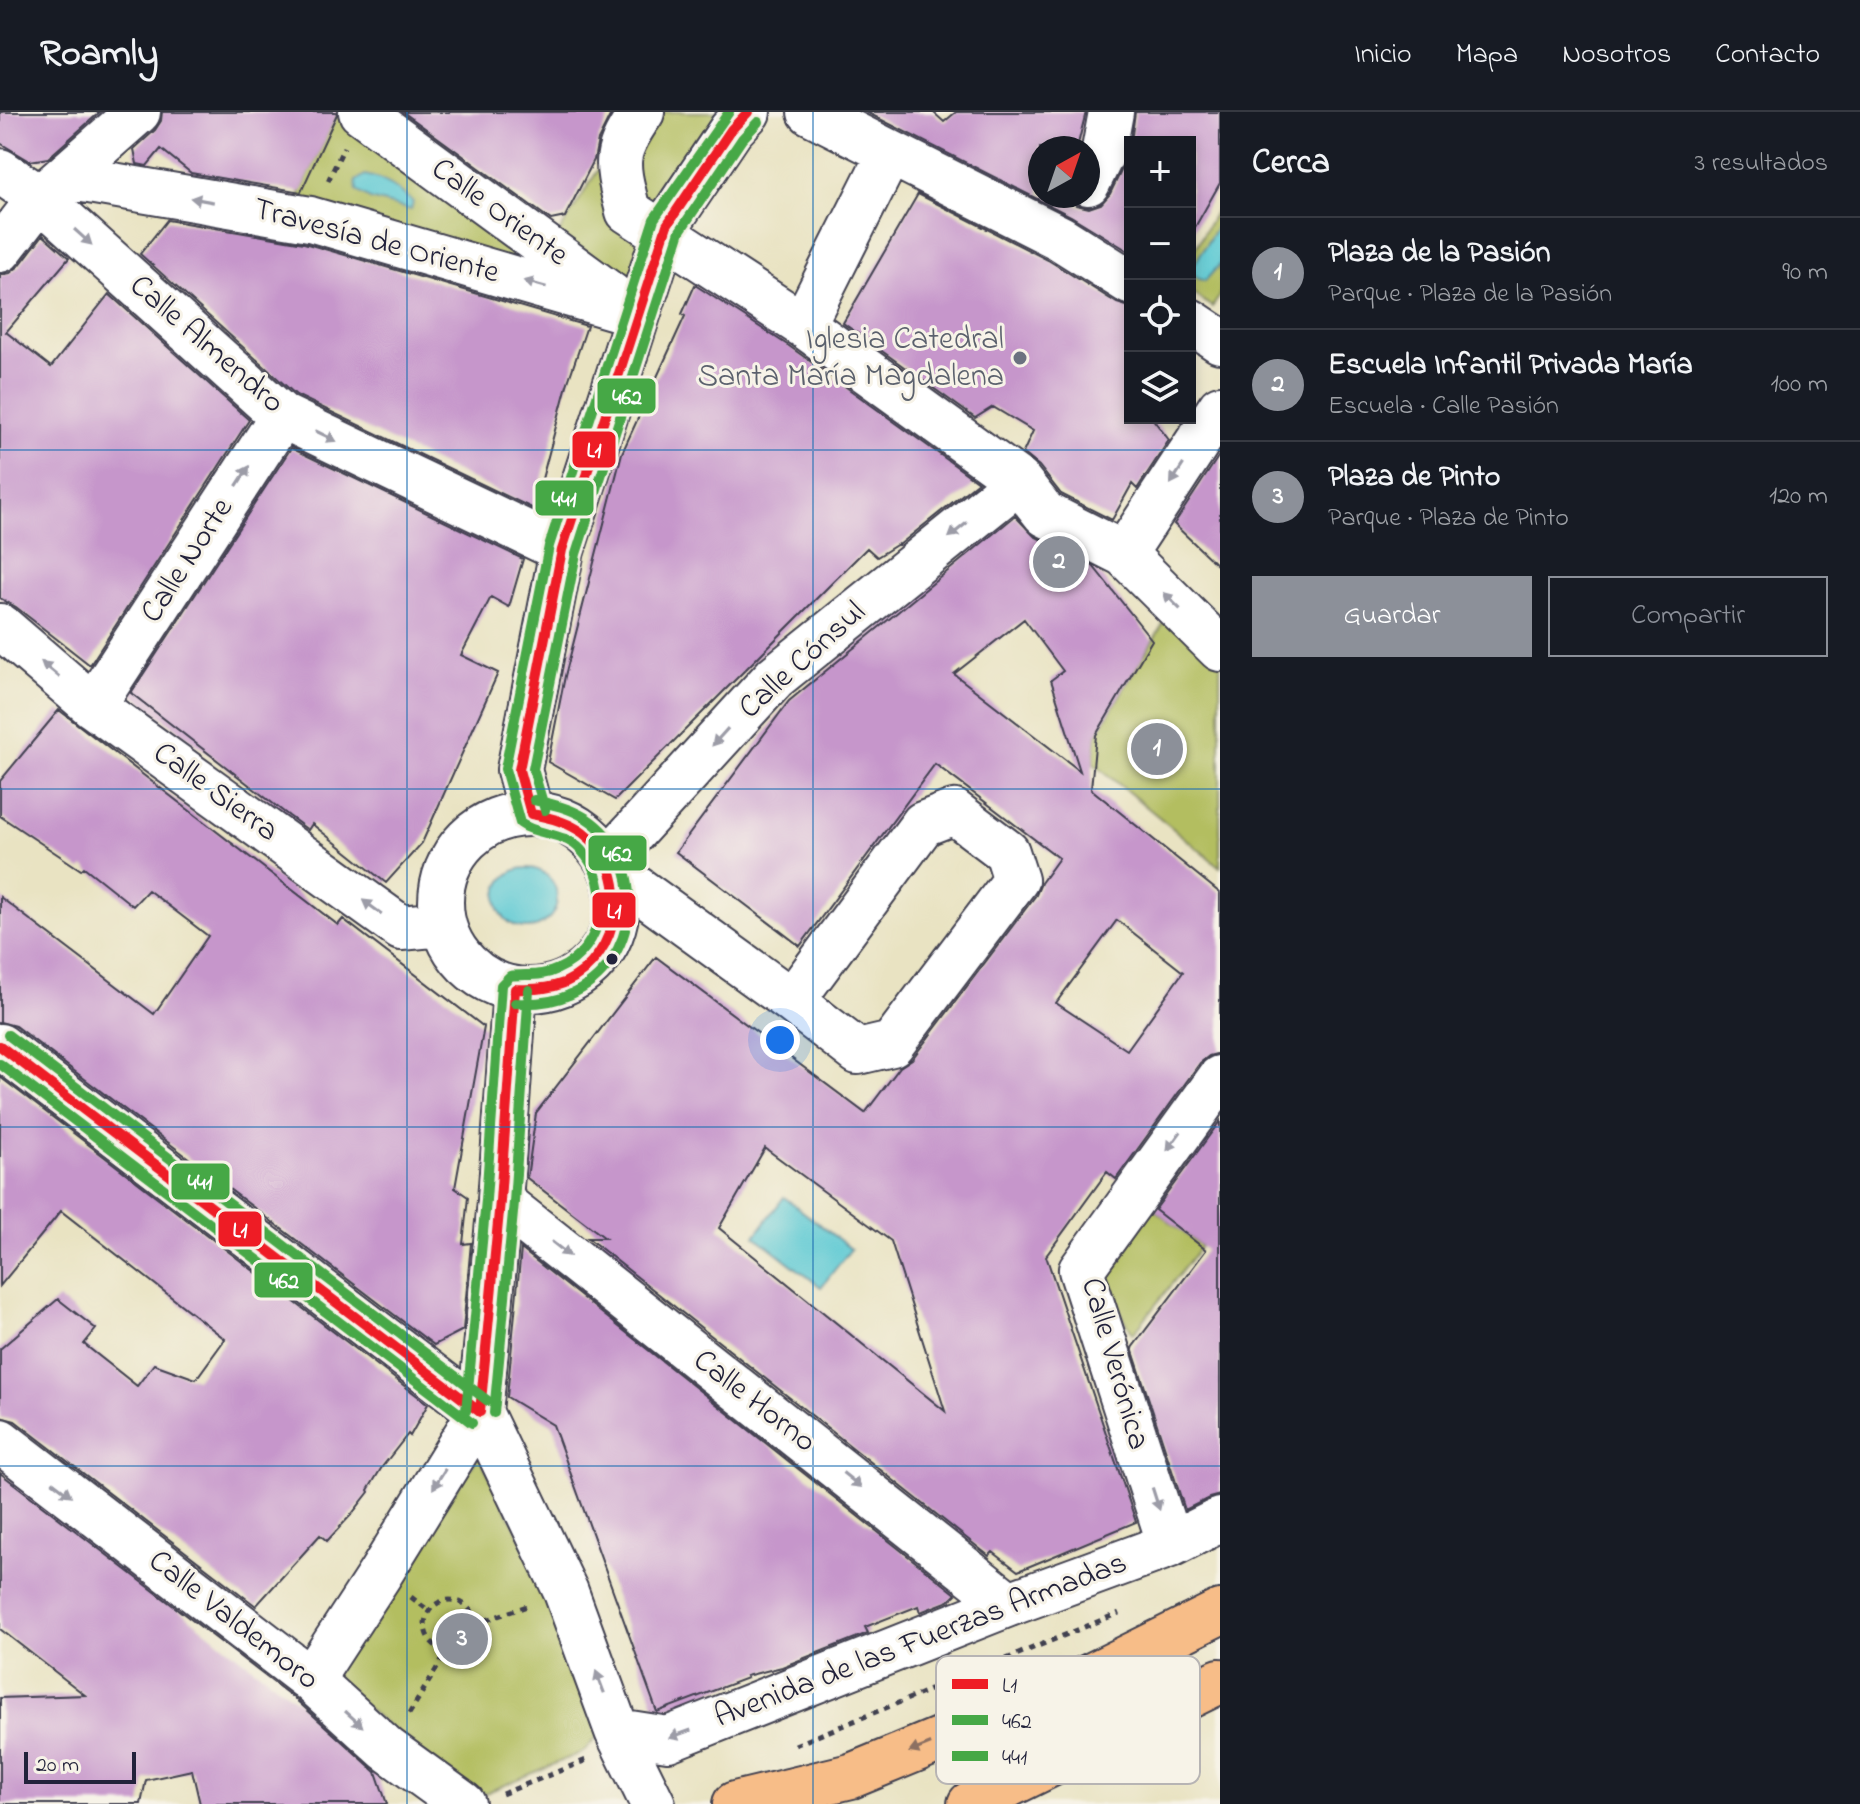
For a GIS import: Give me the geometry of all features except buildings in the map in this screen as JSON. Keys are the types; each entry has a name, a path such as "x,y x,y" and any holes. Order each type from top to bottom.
{"highway":[{"path":"1131,1656 1220,1612"},
{"path":"1200,1691 1220,1681"},
{"path":"735,1804 851,1776 936,1741"},
{"path":"970,1804 1011,1784"}],"street":[{"path":"0,250 53,188 138,112"},
{"path":"642,112 624,137 617,166 628,211 665,229 1019,481 1045,514 1124,554 1220,649"},
{"path":"531,814 519,770 562,550 665,229 731,130 748,112"},
{"path":"810,112 1060,238 1127,280"},
{"path":"1100,158 1111,112"},
{"name":"Calle Oriente","path":"354,125 636,314"},
{"path":"803,325 889,154"},
{"name":"Calle Almendro","path":"0,171 53,188 282,416 562,550"},
{"name":"Travesía de Oriente","path":"53,188 310,219 636,314"},
{"path":"1060,238 1075,208"},
{"path":"1196,325 1220,341"},
{"path":"1124,554 1220,408"},
{"name":"Calle Norte","path":"93,706 282,416"},
{"name":"Calle Cónsul","path":"609,865 775,677 1019,481"},
{"name":"Calle Sierra","path":"0,626 93,706 401,928 443,924"},
{"path":"609,865 617,895 615,922 605,946 589,967 567,982 542,989 515,989 492,982 471,969 453,949 443,924 440,896 446,870 459,847 479,829 504,817 531,814 554,817 575,827 593,842 609,865 858,1052 892,1044 1016,880 1007,852 954,812 923,824 792,1001"},
{"path":"311,1680 480,1412 500,1201 515,989"},
{"path":"0,1046 480,1412 566,1592 606,1745 653,1804"},
{"name":"Calle Verónica","path":"1170,1545 1081,1270 1220,1078"},
{"name":"Calle Horno","path":"500,1201 1009,1604"},
{"name":"Calle Valdemoro","path":"0,1441 311,1680 387,1749 477,1801"},
{"name":"Avenida de las Fuerzas Armadas","path":"606,1745 668,1739 1009,1604 1170,1545 1220,1520"},
{"path":"387,1749 418,1789 421,1804"}],"path":[{"path":"310,219 354,125"},
{"path":"475,1624 566,1592"},
{"path":"449,1600 470,1609 475,1624 470,1640 464,1646 448,1650 433,1643 428,1636 426,1619 434,1606 449,1600"},
{"path":"1014,1656 1131,1607"},
{"path":"387,1749 448,1650"},
{"path":"790,1747 936,1689"},
{"path":"477,1801 606,1745"}],"green space":[{"path":"337,112 340,112 562,276 298,198"},
{"path":"634,112 731,112 634,285 557,236"},
{"path":"1220,203 1220,296 1212,307 1196,295 1196,247"},
{"path":"1169,614 1220,663 1220,867 1093,763 1096,735"},
{"path":"1150,1206 1201,1246 1133,1334 1101,1277"},
{"path":"479,1456 552,1599 603,1730 585,1751 476,1797 331,1679 391,1584"}],"water":[{"path":"365,175 385,182 402,193 413,202 411,210 370,199 357,191 356,181"},
{"path":"1220,221 1220,264 1205,281 1196,277 1196,262"},
{"path":"527,868 539,870 548,877 555,886 555,910 548,919 539,926 527,928 515,926 506,919 499,910 497,898 499,886 506,877 515,870"},
{"path":"784,1197 851,1249 821,1287 755,1236"}],"transit line":[{"name":"441","path":"466,1411 486,1200 501,985 510,976 546,973 574,960 595,932 600,915 601,898 591,864 574,844 520,823 505,769 549,546 654,219 729,112"},
{"name":"L1","path":"531,814 519,770 562,550 667,225 731,130 748,112"},
{"name":"462","path":"545,810 533,769 576,554 680,231 742,139 758,122"},
{"name":"462","path":"515,1003 556,1000 593,981 611,961 623,937 628,911 628,885 621,859 607,836 580,815 534,800"},
{"name":"L1","path":"515,989 558,985 584,971 599,954 609,934 614,912 615,890 610,869 599,849 571,826 531,814"},
{"name":"L1","path":"480,1412 500,1201 515,989"},
{"name":"462","path":"494,1413 514,1202 529,990"},
{"name":"441","path":"8,1035 488,1401"},
{"name":"L1","path":"0,1046 480,1412"},
{"name":"462","path":"0,1064 472,1423"}],"place":[{"name":"Iglesia Catedral Santa María Magdalena","path":"1020,358"},
{"name":"Escuela Infantil Privada María","path":"1059,562"},
{"name":"Plaza de la Pasión","path":"1157,749"},
{"name":"Plaza de Pinto","path":"462,1639"}]}
